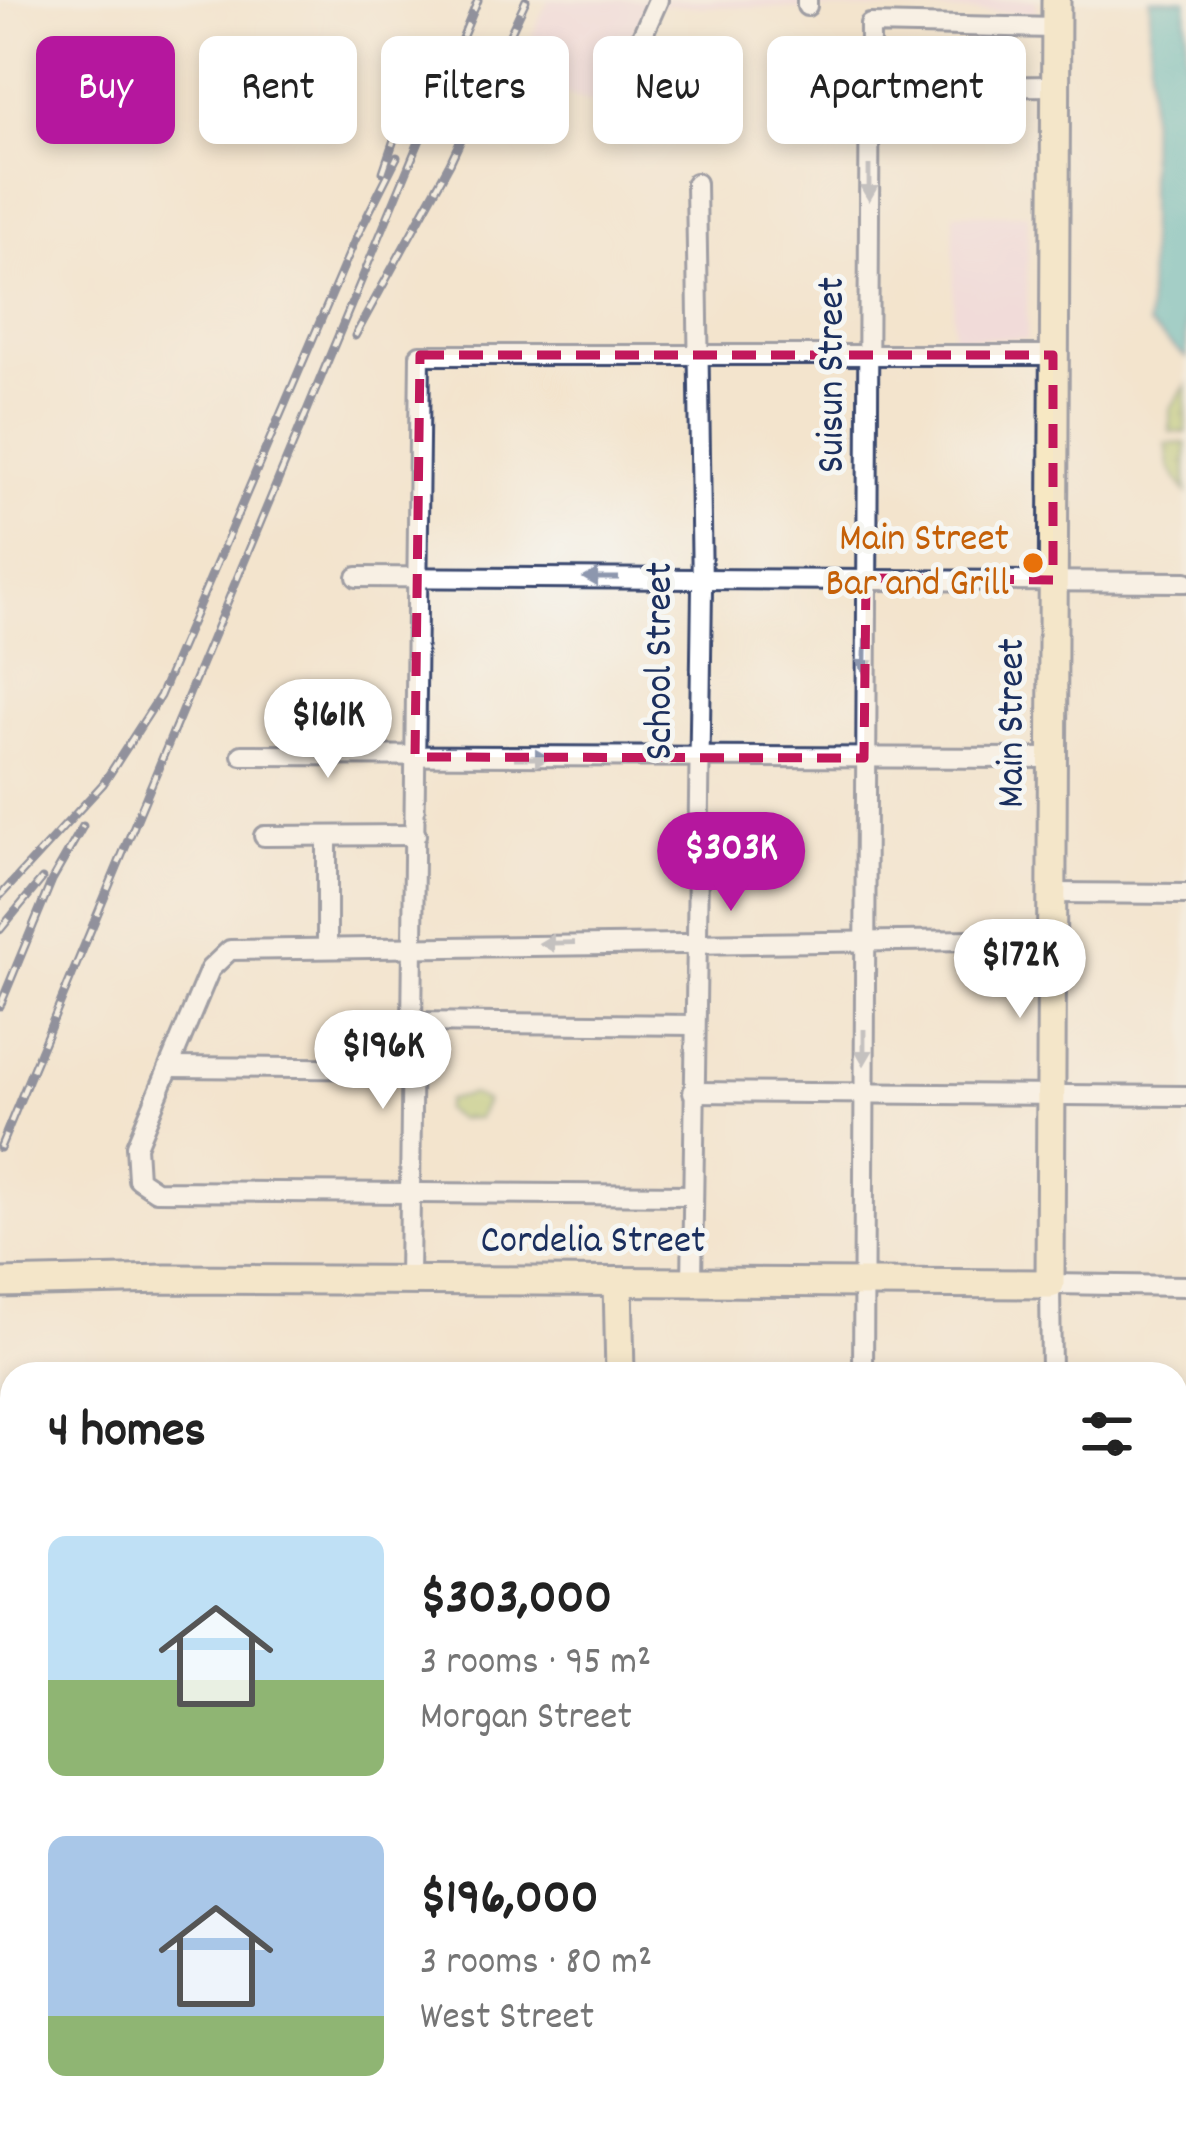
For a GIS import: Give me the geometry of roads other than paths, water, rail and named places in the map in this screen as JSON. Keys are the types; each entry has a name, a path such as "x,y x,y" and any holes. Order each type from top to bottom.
{"main road":[{"name":"Main Street","path":"1050,1284 1056,14"},
{"name":"Cordelia Street","path":"0,1283 409,1279 1050,1284"},
{"path":"618,1282 620,1362"}],"street":[{"path":"642,36 658,0"},
{"name":"Suisun Street","path":"870,36 870,24 1056,14"},
{"path":"1026,86 1055,86"},
{"name":"Suisun Street","path":"863,1362 869,144"},
{"name":"School Street","path":"692,1283 702,579 696,183"},
{"path":"409,1279 420,356 1054,356"},
{"path":"357,577 1186,582"},
{"path":"242,755 1053,758"},
{"path":"264,836 416,835"},
{"path":"327,836 327,945"},
{"path":"1052,893 1186,894"},
{"path":"692,1195 146,1188 134,1167 136,1146 210,969 221,954 252,946 1052,939"},
{"path":"410,1022 693,1024"},
{"path":"170,1067 410,1070"},
{"path":"693,1092 1186,1096"},
{"name":"Cordelia Street","path":"1050,1284 1186,1286"},
{"name":"Main Street","path":"1050,1284 1051,1362"}],"water":[{"path":"1150,0 1186,0 1186,358 1148,325"}],"railway":[{"path":"0,1148 478,0"},
{"path":"355,336 450,163 526,0"},
{"path":"383,172 392,144"},
{"path":"0,896 103,784 160,696 355,240 397,157"},
{"path":"0,1006 52,880 83,826"},
{"path":"0,930 42,879"}],"place":[{"name":"Main Street Bar and Grill","path":"1033,563"}]}
